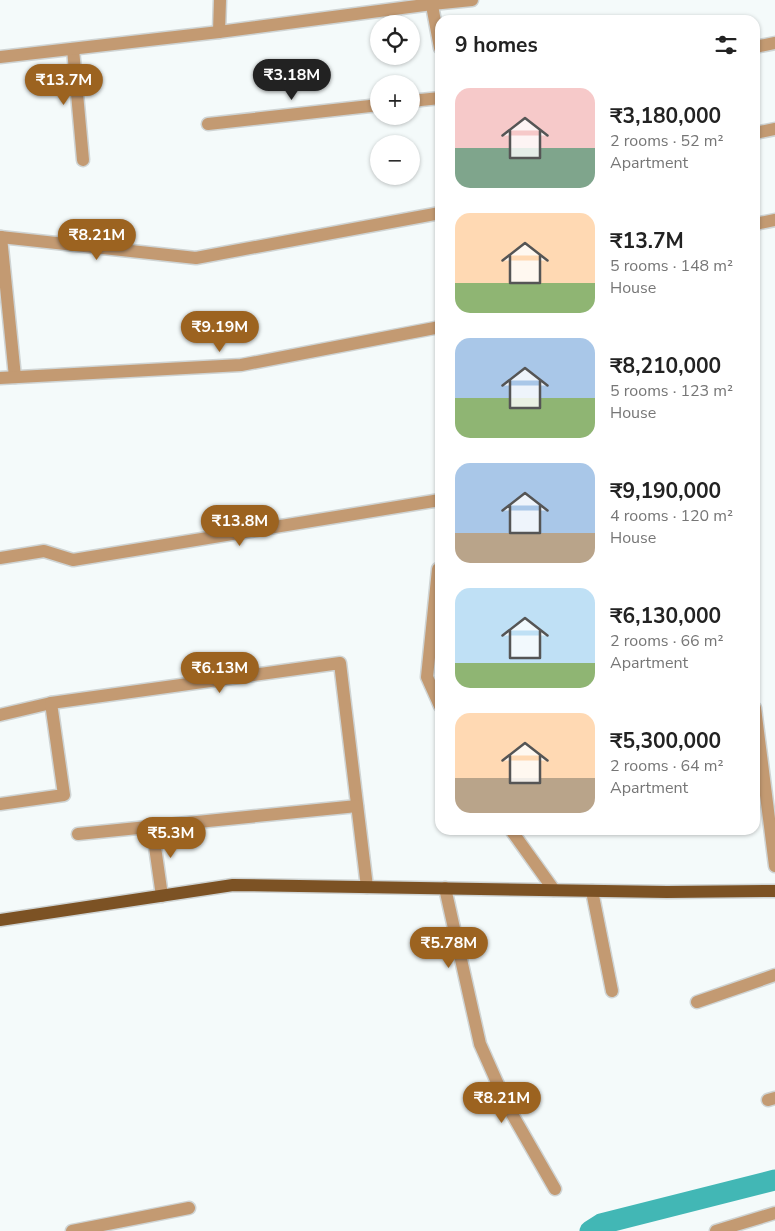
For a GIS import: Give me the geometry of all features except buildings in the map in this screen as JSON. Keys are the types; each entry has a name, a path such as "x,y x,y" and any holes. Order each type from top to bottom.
{"main road":[{"path":"0,920 233,885 666,892 775,891"}],"street":[{"path":"219,32 220,0"},
{"path":"0,57 219,32 431,2 472,0"},
{"path":"431,2 435,22"},
{"path":"760,46 775,43"},
{"path":"74,49 82,160"},
{"path":"420,100 435,99"},
{"path":"208,124 370,106"},
{"path":"760,132 775,129"},
{"path":"15,377 0,237 196,258 435,214"},
{"path":"760,223 775,220"},
{"path":"0,378 241,365 435,328"},
{"path":"0,558 44,550 74,560 435,501"},
{"path":"435,598 427,677 435,695"},
{"path":"0,715 51,703 340,663 367,887"},
{"path":"0,804 64,795 51,703"},
{"path":"760,748 775,866"},
{"path":"78,834 357,806"},
{"path":"152,826 162,896"},
{"path":"515,835 554,890"},
{"path":"445,888 480,1044 508,1107 556,1189"},
{"path":"592,891 612,991"},
{"path":"697,1002 775,975"},
{"path":"72,1231 189,1208"},
{"path":"716,1231 775,1213"}],"waterway":[{"path":"590,1231 601,1224 775,1180"}]}
